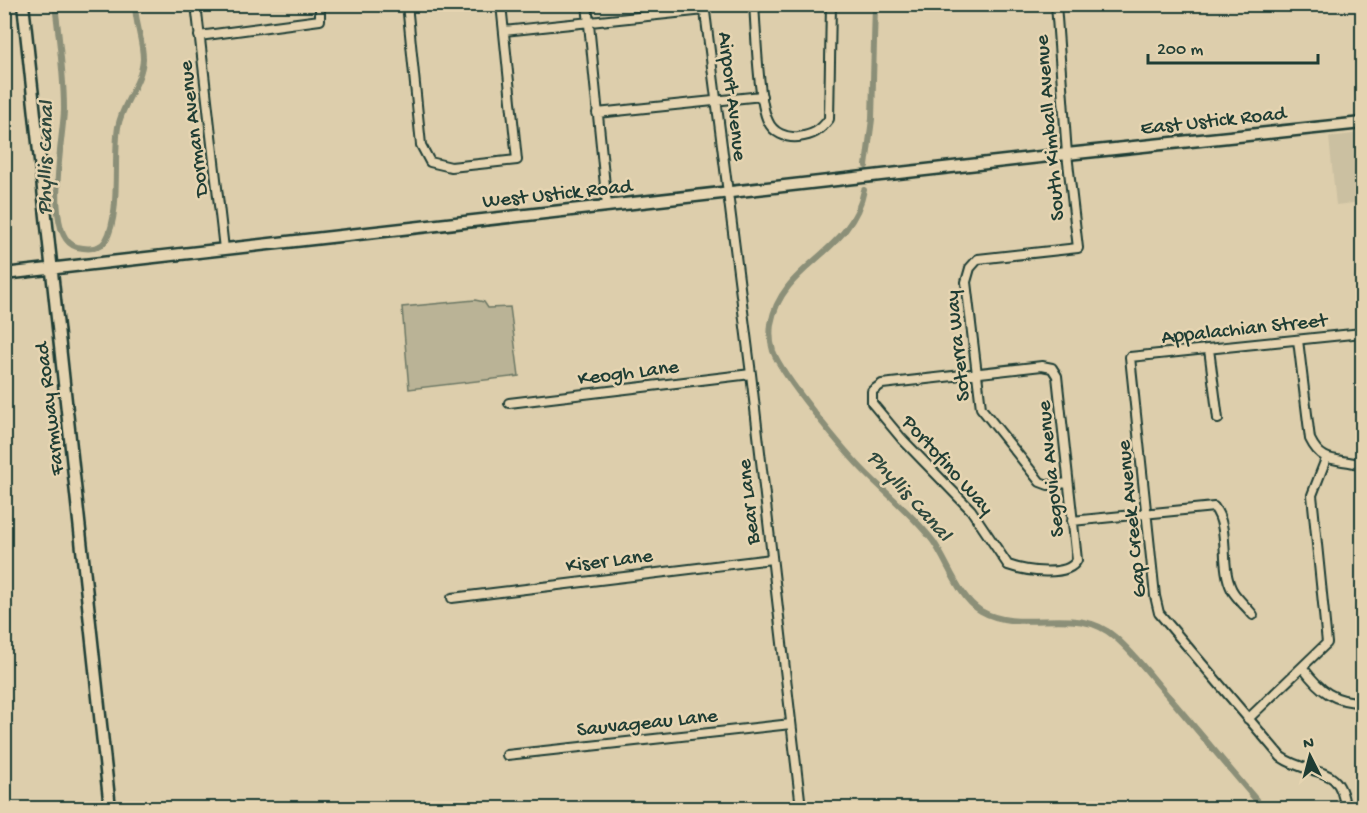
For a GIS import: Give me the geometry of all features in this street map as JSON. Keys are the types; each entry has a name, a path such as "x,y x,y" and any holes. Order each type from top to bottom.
{"main road":[{"name":"Farmway Road","path":"23,4 110,808"},
{"name":"East Ustick Road","path":"1067,153 1362,123"},
{"name":"West Ustick Road","path":"4,274 1067,153"}],"street":[{"name":"Dorman Avenue","path":"196,4 224,249"},
{"path":"200,36 320,20 320,4"},
{"path":"407,4 419,137 423,152 430,162 451,167 517,160 501,4"},
{"path":"587,4 607,206"},
{"path":"754,4 762,96 768,122 783,136 795,137 812,135 823,128 829,119 831,108 831,4"},
{"name":"South Kimball Avenue","path":"1056,4 1067,153 1078,248"},
{"path":"504,31 704,7"},
{"name":"Airport Avenue","path":"704,7 728,192"},
{"path":"597,113 762,96"},
{"name":"Bear Lane","path":"728,192 801,808"},
{"name":"Soterra Way","path":"1068,483 1048,486 1040,482 1027,463 985,416 979,400 975,375 966,282 970,268 978,259 1078,248"},
{"name":"Appalachian Street","path":"1130,357 1362,333"},
{"path":"1298,340 1310,439 1316,451 1326,459 1362,465"},
{"path":"1209,349 1218,419"},
{"name":"Gap Creek Avenue","path":"1130,357 1155,596 1160,613 1281,757 1290,764 1337,781 1343,789 1346,808"},
{"name":"Segovia Avenue","path":"975,375 1042,366 1052,369 1057,376 1077,560 1074,566"},
{"name":"Keogh Lane","path":"509,403 751,374"},
{"name":"Portofino Way","path":"975,375 882,384 872,391 872,403 902,439 971,510 1008,565 1018,568 1065,571 1074,566"},
{"path":"1248,719 1327,643 1312,495 1326,459"},
{"path":"1072,521 1214,507 1220,514 1225,567 1232,590 1253,615"},
{"name":"Kiser Lane","path":"452,598 772,559"},
{"path":"1303,668 1317,686 1343,702 1362,702"},
{"name":"Sauvageau Lane","path":"507,755 791,724"}],"shaded area":[{"path":"1362,133 1362,202 1336,205 1329,137"},
{"path":"475,300 484,302 488,308 510,307 519,376 409,389 402,307"}],"waterway":[{"name":"Phyllis Canal","path":"55,4 64,109 57,184 60,225 66,240 77,247 89,248 100,246 111,229 114,216 118,127 142,68 143,52 135,4"},
{"name":"Phyllis Canal","path":"866,166 872,119 875,4"},
{"name":"Phyllis Canal","path":"864,190 857,212 846,230 788,287 777,304 771,324 771,344 788,378 856,463 909,514 933,541 960,588 973,605 997,618 1084,622 1100,627 1115,637 1137,659 1263,808"}]}
